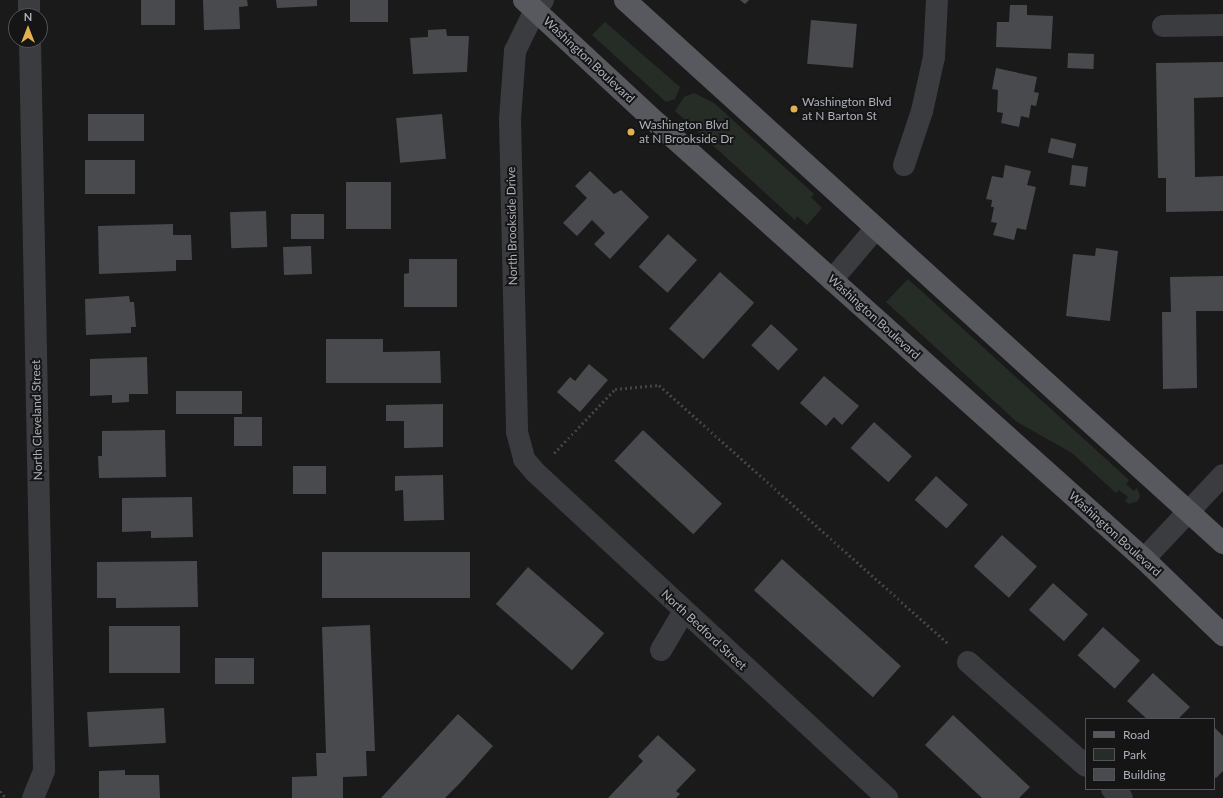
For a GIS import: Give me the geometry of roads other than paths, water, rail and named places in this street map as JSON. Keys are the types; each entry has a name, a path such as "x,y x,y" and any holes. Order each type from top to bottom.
{"main road":[{"path":"625,0 1223,543"},
{"name":"Washington Boulevard","path":"534,3 832,280 1144,559 1223,635"}],"street":[{"path":"904,165 922,111 934,57 936,0"},
{"name":"North Brookside Drive","path":"530,466 517,432 510,119 516,51 534,3"},
{"path":"1163,26 1223,25"},
{"name":"North Cleveland Street","path":"30,48 44,771 33,798"},
{"path":"832,280 876,228"},
{"name":"North Bedford Street","path":"530,466 684,611 874,794"},
{"path":"1144,559 1223,475"},
{"path":"661,650 684,611"},
{"path":"968,662 1085,765"},
{"path":"1113,790 1122,798"}],"place":[{"name":"Washington Blvd at N Barton St","path":"794,109"},
{"name":"Washington Blvd at N Brookside Dr","path":"631,132"}]}
